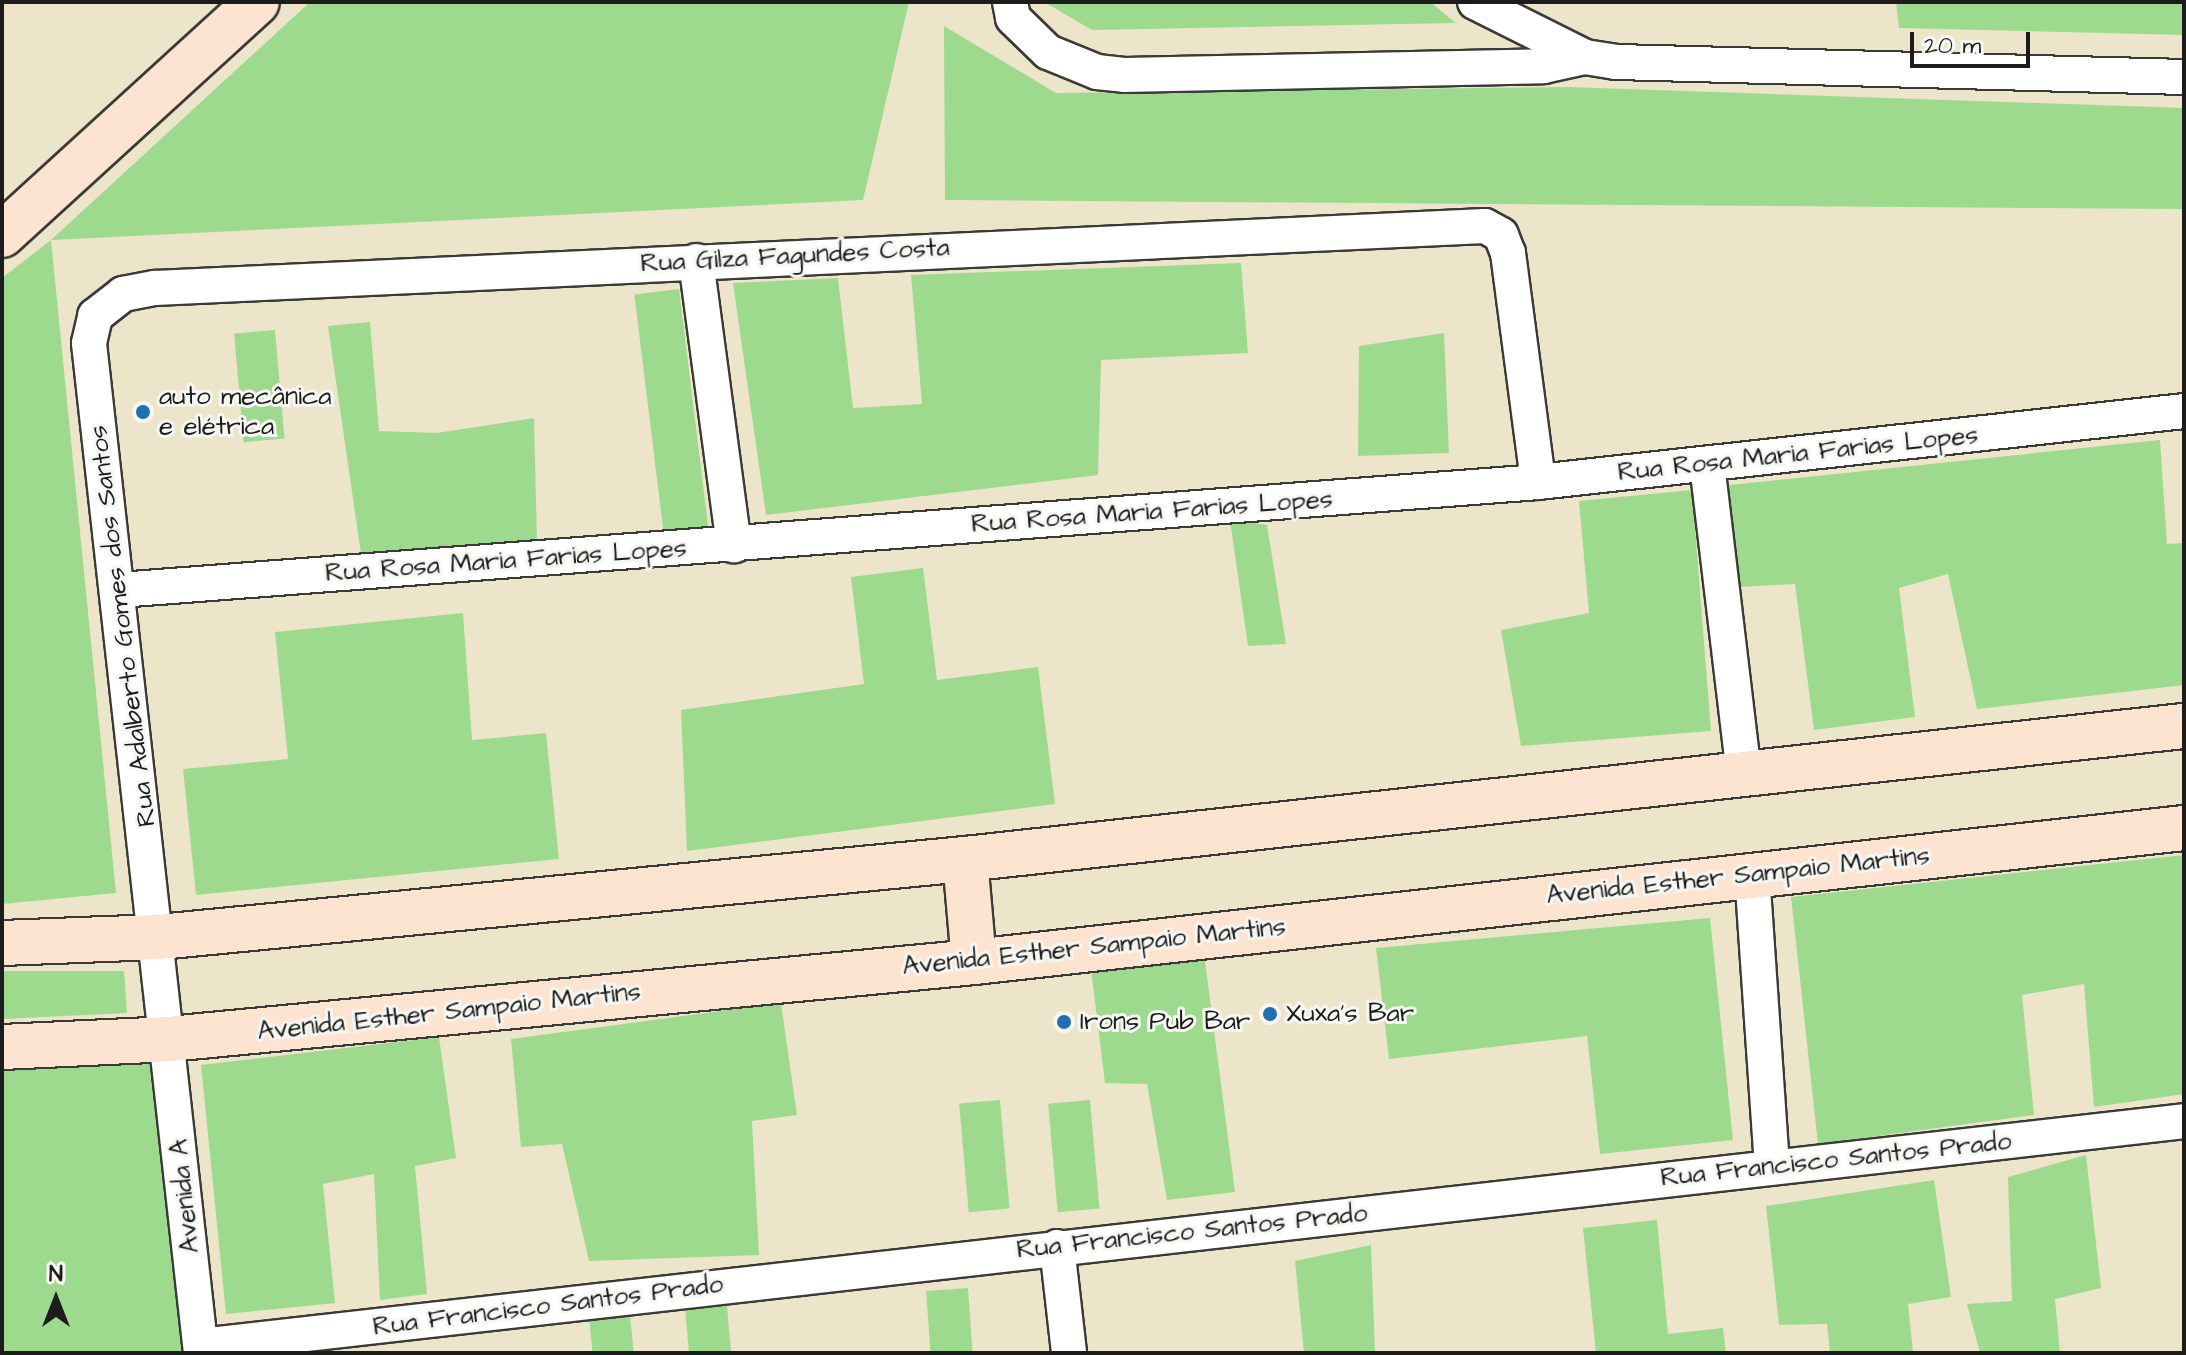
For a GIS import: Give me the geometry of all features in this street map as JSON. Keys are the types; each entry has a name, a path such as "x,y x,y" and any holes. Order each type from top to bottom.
{"street":[{"path":"2,235 257,2"},
{"path":"1010,2 1013,18 1048,52 1097,72 1124,75 1544,66 1585,57 2184,77"},
{"path":"1475,2 1585,57"},
{"name":"Rua Gilza Fagundes Costa","path":"95,316 123,294 155,288 1462,224 1485,226 1501,235 1508,253 1538,482"},
{"path":"696,261 734,545"},
{"name":"Rua Adalberto Gomes dos Santos","path":"95,316 89,343 169,1039"},
{"name":"Rua Rosa Maria Farias Lopes","path":"119,590 1538,482 2184,411"},
{"path":"1707,464 1744,774"},
{"path":"2,943 159,937 965,859 2184,726"},
{"name":"Avenida Esther Sampaio Martins","path":"2,1047 169,1039 974,962 1752,873 2184,828"},
{"path":"965,859 974,962"},
{"path":"1752,873 1772,1167"},
{"name":"Avenida A","path":"169,1039 201,1349"},
{"name":"Rua Francisco Santos Prado","path":"201,1349 1057,1247 2184,1121"},
{"path":"1057,1247 1069,1353"}],"green space":[{"path":"310,2 909,2 863,200 51,240"},
{"path":"1044,2 1430,2 1456,23 1092,30"},
{"path":"1896,2 2184,2 2184,35 1899,28"},
{"path":"944,26 1056,93 1569,87 2184,108 2184,209 945,200"},
{"path":"51,240 116,893 2,904 2,278"},
{"path":"1241,263 1248,353 1101,360 1098,475 766,515 733,283 838,278 853,408 922,404 911,275"},
{"path":"679,289 708,527 664,533 634,294"},
{"path":"370,322 379,431 437,433 534,418 537,540 361,554 328,326"},
{"path":"275,330 284,439 244,442 234,334"},
{"path":"1444,333 1449,453 1358,456 1359,346"},
{"path":"2160,440 2167,544 2184,543 2184,685 1977,709 1948,574 1899,588 1915,717 1814,730 1795,584 1740,587 1729,485"},
{"path":"1692,490 1711,731 1521,746 1501,630 1589,613 1579,501"},
{"path":"1230,520 1267,525 1286,644 1248,646"},
{"path":"923,568 937,680 1038,667 1055,804 687,851 681,710 864,684 851,577"},
{"path":"463,613 472,740 546,733 559,859 196,895 183,769 288,759 275,632"},
{"path":"2184,855 2184,1094 2094,1107 2084,984 2022,995 2034,1115 1818,1144 1791,897"},
{"path":"1710,918 1733,1140 1600,1154 1587,1036 1389,1059 1376,948"},
{"path":"1205,961 1235,1192 1167,1200 1147,1084 1105,1083 1091,969"},
{"path":"2,971 124,971 127,1013 2,1019"},
{"path":"781,1003 797,1115 752,1121 759,1255 589,1261 562,1144 521,1147 511,1039"},
{"path":"439,1037 456,1158 415,1166 427,1294 380,1300 374,1174 323,1184 335,1303 226,1314 201,1065"},
{"path":"169,1039 195,1353 2,1353 2,1047"},
{"path":"1000,1100 1009,1209 969,1212 959,1104"},
{"path":"1090,1100 1099,1209 1058,1212 1048,1104"},
{"path":"2086,1155 2101,1288 2055,1299 2060,1353 1980,1353 1967,1304 2012,1301 2008,1177"},
{"path":"1934,1180 1951,1297 1908,1304 1913,1353 1830,1353 1827,1324 1779,1325 1766,1206"},
{"path":"1657,1220 1668,1334 1723,1328 1726,1353 1596,1353 1583,1228"},
{"path":"1371,1245 1375,1353 1304,1353 1295,1261"},
{"path":"968,1288 973,1353 930,1353 926,1291"},
{"path":"727,1306 731,1353 689,1353 685,1310"},
{"path":"630,1316 634,1353 593,1353 589,1320"}],"place":[{"name":"auto mecânica e elétrica","path":"143,412"},
{"name":"Xuxa's Bar","path":"1270,1014"},
{"name":"Irons Pub Bar","path":"1064,1022"}]}
